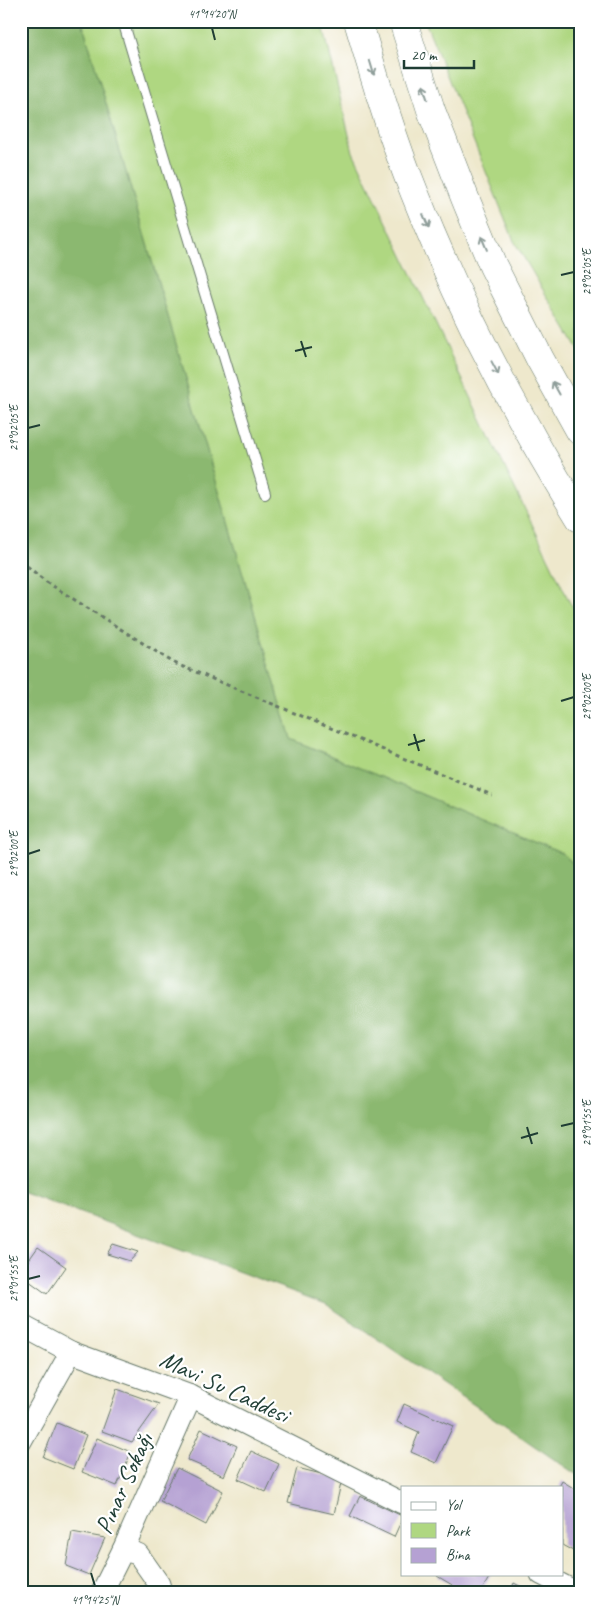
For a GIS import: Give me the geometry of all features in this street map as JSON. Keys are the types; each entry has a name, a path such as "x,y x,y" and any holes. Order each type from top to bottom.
{"highway":[{"path":"358,21 388,120 414,193 443,261 527,429 580,518"},
{"path":"403,21 431,110 489,257 540,359 580,431"}],"street":[{"name":"Mavi Su Caddesi","path":"21,1325 70,1352 191,1396 401,1502"},
{"path":"21,1441 70,1352"},
{"name":"Pınar Sokağı","path":"102,1592 123,1550 191,1396"},
{"path":"123,1550 138,1554 159,1584 161,1592"},
{"path":"545,1576 576,1592"}],"lane":[{"path":"123,21 265,493"}],"path":[{"path":"21,561 45,581 174,662 492,795"}],"green space":[{"path":"21,21 82,21 291,739 563,854 580,870 580,1477 326,1304 21,1191"},
{"path":"82,21 322,21 353,152 570,603 580,615 580,870 563,854 291,739"},
{"path":"425,21 580,21 580,352 514,241"}],"building":[{"path":"113,1244 138,1252 130,1261 107,1254"},
{"path":"38,1247 66,1267 47,1294 21,1275 21,1271"},
{"path":"117,1389 159,1404 132,1442 102,1431"},
{"path":"404,1404 453,1426 436,1463 411,1452 419,1432 397,1422"},
{"path":"57,1423 86,1435 73,1469 43,1457"},
{"path":"201,1429 237,1446 224,1476 187,1460"},
{"path":"97,1438 131,1452 117,1486 82,1472"},
{"path":"251,1451 279,1464 266,1492 238,1479"},
{"path":"177,1468 223,1491 206,1525 160,1501"},
{"path":"297,1468 342,1479 334,1514 288,1503"},
{"path":"562,1481 580,1492 580,1540 573,1551 564,1546 564,1486 560,1486"},
{"path":"360,1496 401,1516 401,1521 394,1537 350,1516"},
{"path":"72,1532 105,1538 89,1575 66,1566"},
{"path":"437,1576 490,1576 481,1592 464,1592"},
{"path":"514,1583 531,1592 510,1592"}]}
